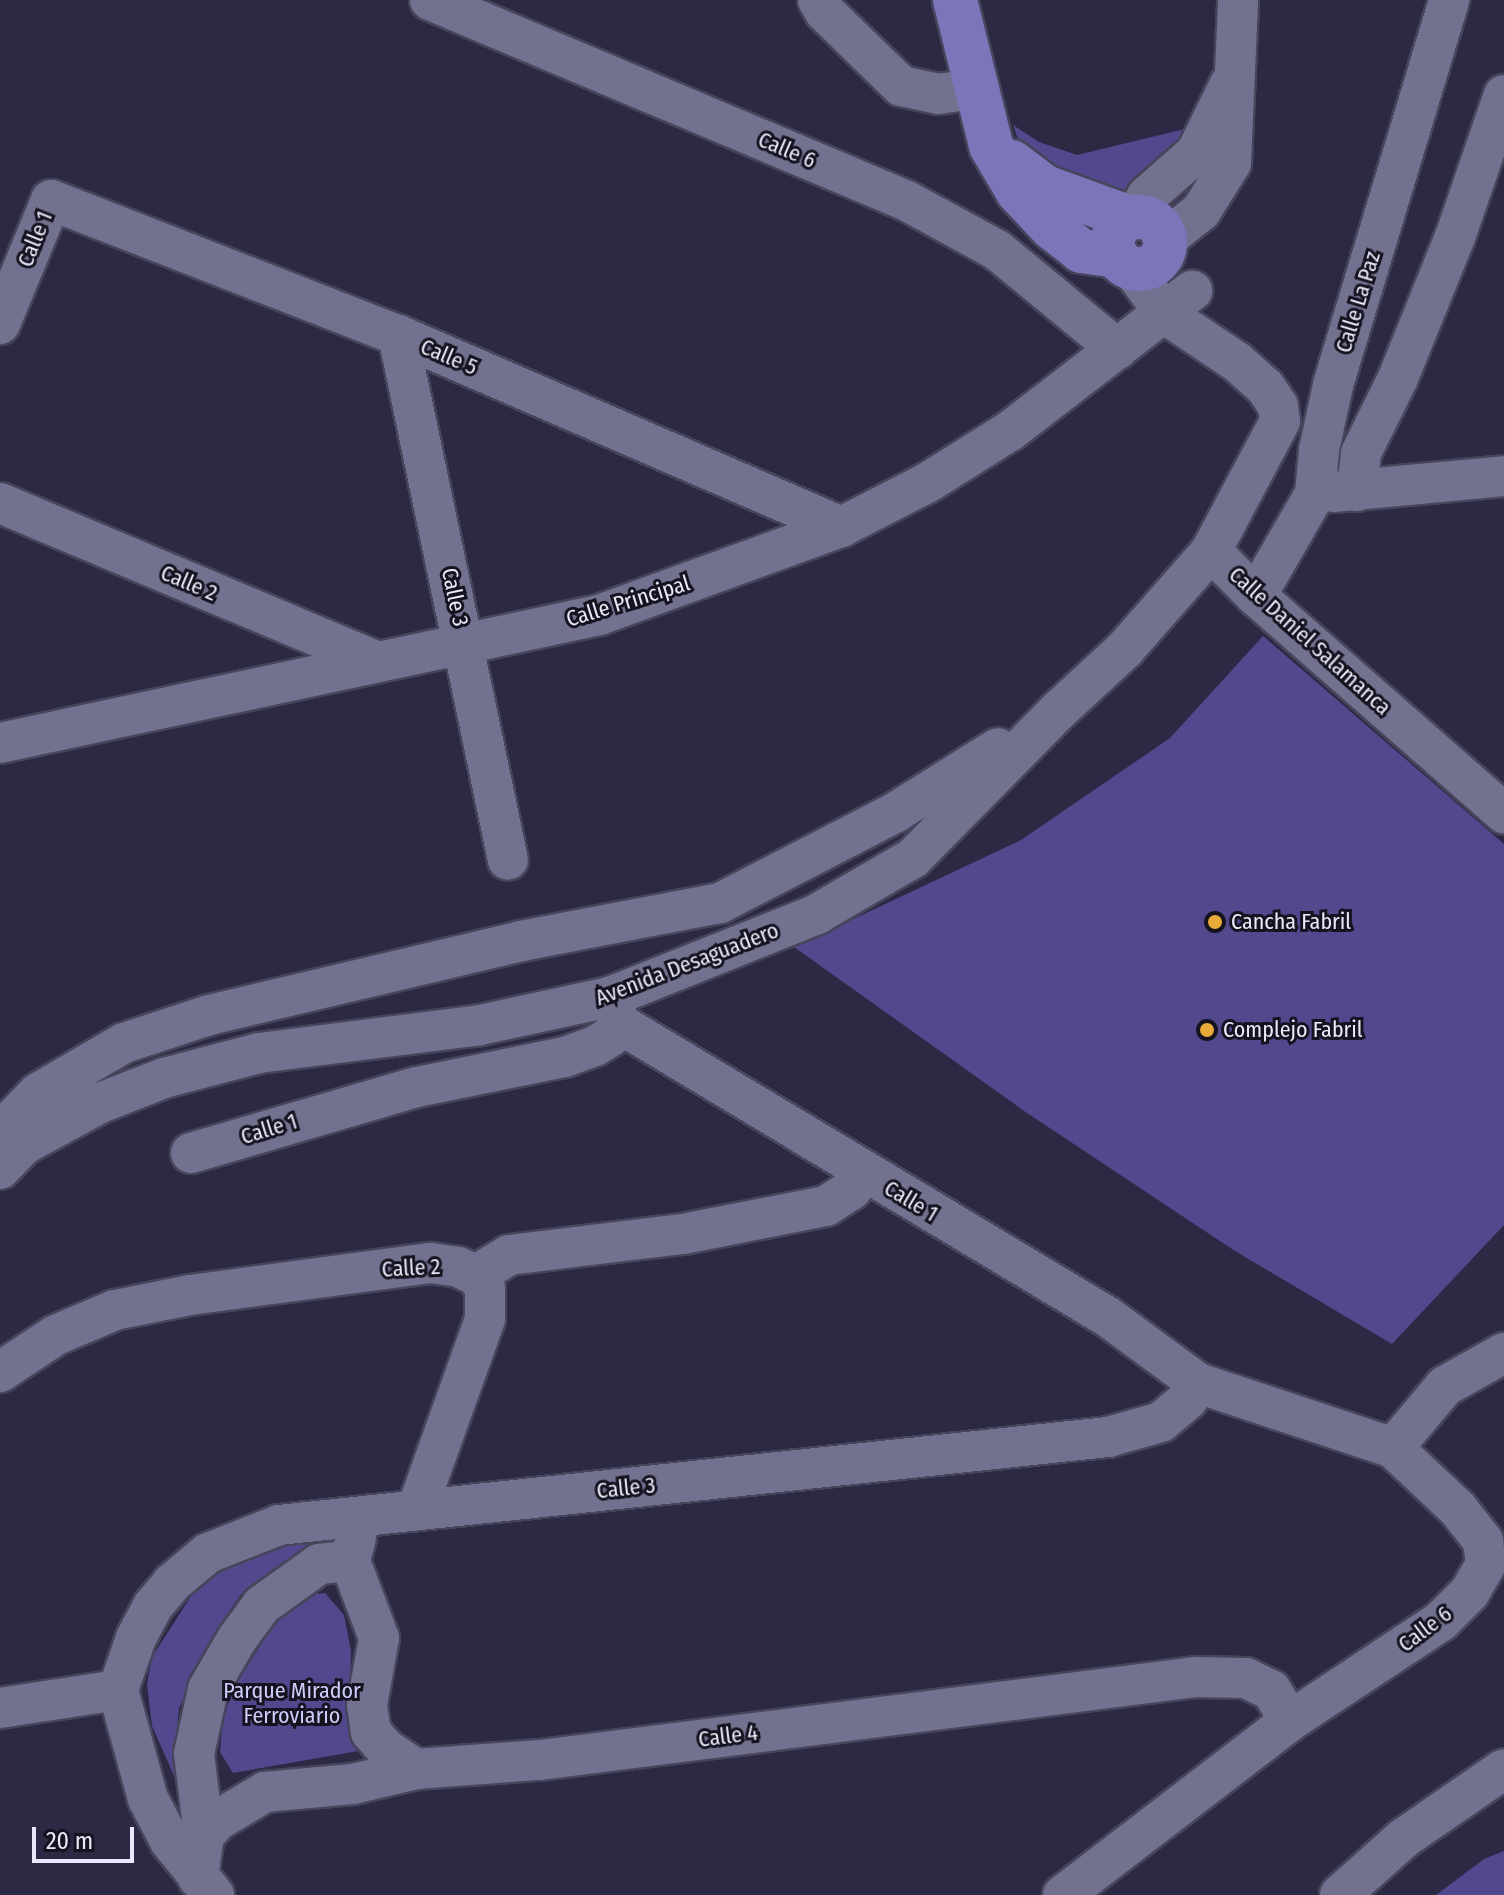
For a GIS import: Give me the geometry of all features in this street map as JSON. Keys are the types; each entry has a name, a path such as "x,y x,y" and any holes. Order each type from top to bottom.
{"main road":[{"path":"955,0 991,146 1045,187 1140,241"}],"street":[{"name":"Calle 6","path":"430,0 907,201 997,250 1117,349"},
{"path":"818,0 825,12 901,86 938,94 975,89"},
{"path":"1140,241 1201,211 1231,163 1238,0"},
{"name":"Calle La Paz","path":"1256,596 1315,494 1319,450 1333,385 1449,0"},
{"path":"1357,491 1361,453 1398,378 1455,237 1504,95"},
{"name":"Calle 1","path":"0,324 51,200"},
{"name":"Calle 5","path":"51,200 398,335 841,527"},
{"name":"Calle Daniel Salamanca","path":"1140,241 1169,310 1237,362 1265,387 1278,406 1280,421 1211,551 1256,596 1504,813"},
{"name":"Calle Principal","path":"0,743 599,615 841,527 927,483 1010,431 1169,310"},
{"name":"Calle 3","path":"398,335 465,642 508,860"},
{"path":"1315,494 1504,476"},
{"name":"Calle 2","path":"0,503 378,662"},
{"name":"Avenida Desaguadero","path":"11,1157 100,1103 164,1078 245,1056 615,1010 817,914 913,858 1059,710 1125,649 1211,551"},
{"path":"11,1157 13,1119 38,1093 124,1043 223,1011 521,941 720,903 896,812 1059,710"},
{"name":"Calle 1","path":"191,1153 417,1087 565,1057 595,1046 611,1036 615,1010 865,1174 1108,1317 1198,1383"},
{"path":"417,1509 485,1319 485,1288 476,1275 509,1255 683,1234 826,1206 851,1190 865,1174"},
{"name":"Calle 2","path":"0,1372 56,1335 115,1310 431,1263 458,1267 476,1275"},
{"path":"1393,1448 1445,1386 1500,1355"},
{"name":"Calle 6","path":"1063,1895 1290,1721 1441,1621 1470,1592 1494,1553 1458,1509 1393,1448 1198,1383"},
{"name":"Calle 3","path":"118,1690 136,1638 153,1606 172,1583 208,1553 279,1525 1108,1437 1161,1422 1188,1399 1198,1383"},
{"path":"373,1515 355,1539 350,1561 379,1638 367,1705 371,1732 386,1749 416,1769"},
{"path":"206,1886 204,1835 194,1754 208,1689 237,1639 262,1605 319,1564 350,1561"},
{"name":"Calle 4","path":"204,1835 218,1820 265,1792 353,1784 416,1769 540,1760 1195,1677 1246,1678 1271,1690 1290,1721"},
{"path":"0,1708 118,1690 148,1799 170,1841 206,1886"},
{"path":"1340,1895 1404,1838 1504,1769"}],"green space":[{"path":"1013,125 1039,142 1077,155 1193,127 1158,180 1115,204 1029,169"},
{"name":"Complejo Fabril","path":"1263,636 1504,844 1504,1225 1392,1344 1235,1251 1027,1113 794,947 1021,840 1170,738"},
{"name":"Parque Mirador Ferroviario","path":"338,1539 241,1594 215,1632 179,1708 175,1754 189,1810 152,1726 147,1684 152,1657 195,1590 218,1568 266,1546"},
{"name":"Parque Mirador Ferroviario","path":"325,1593 344,1615 351,1651 350,1707 358,1751 233,1773 220,1752 223,1716 239,1679 283,1610 306,1595"},
{"path":"1504,1851 1504,1895 1436,1895 1484,1859"}],"place":[{"name":"Cancha Fabril","path":"1215,922"},
{"name":"Complejo Fabril","path":"1207,1030"}]}
